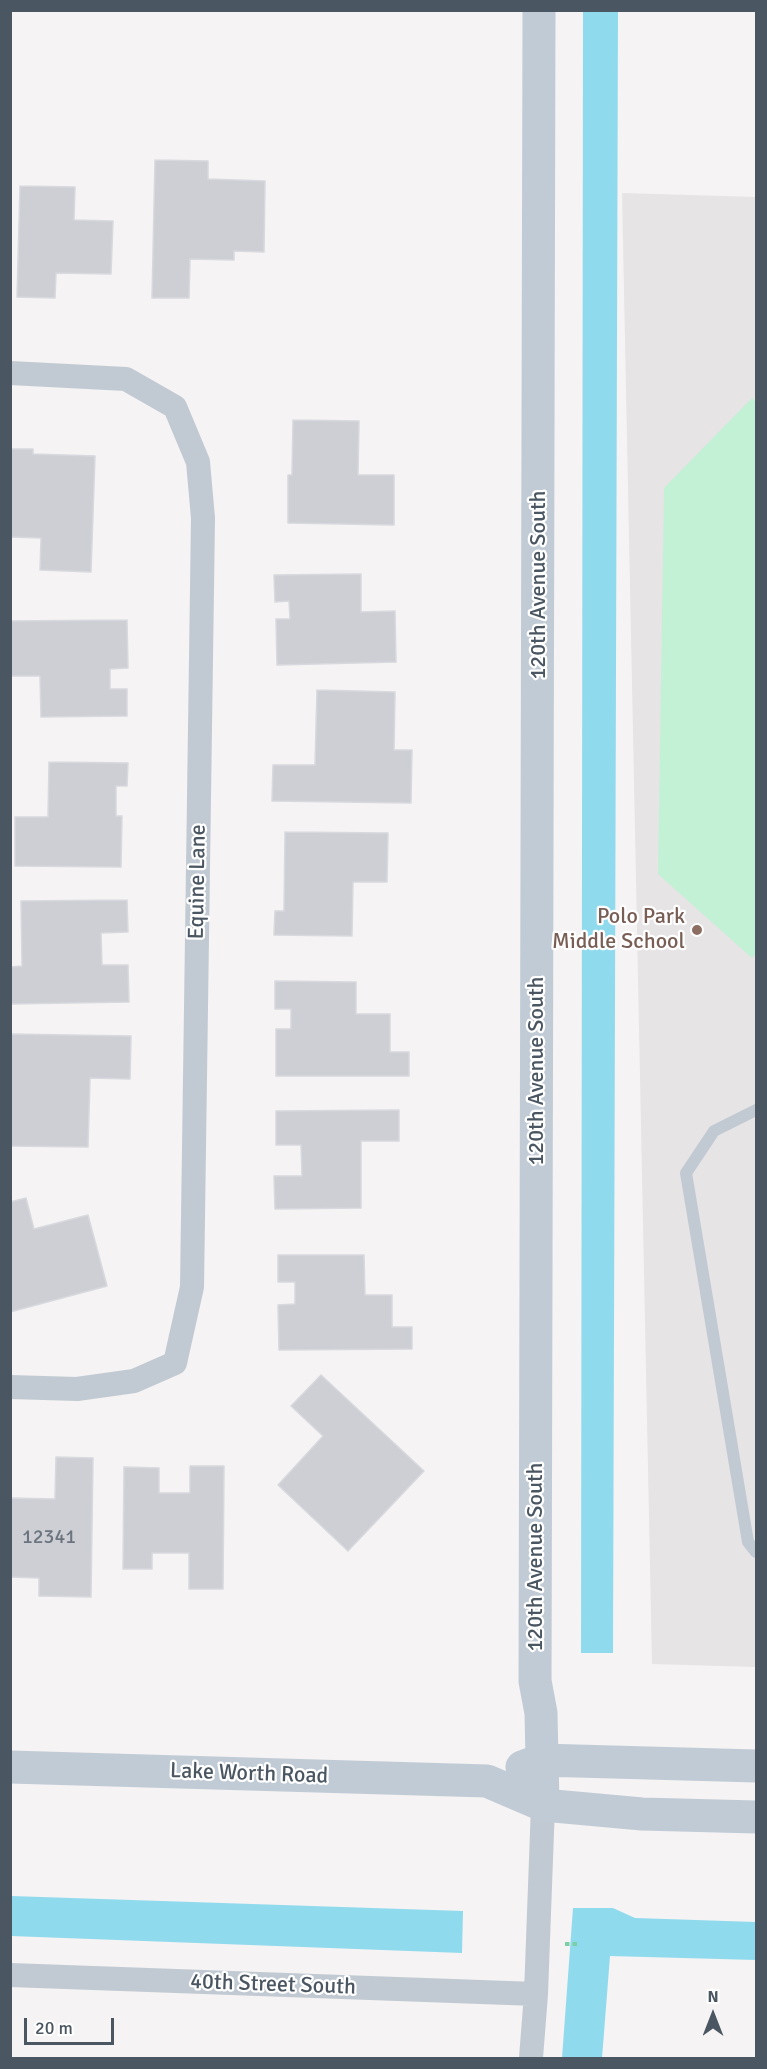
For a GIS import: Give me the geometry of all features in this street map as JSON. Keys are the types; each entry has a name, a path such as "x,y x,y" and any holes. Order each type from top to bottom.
{"street":[{"name":"120th Avenue South","path":"531,2058 536,1994 543,1805 541,1713 535,1681 539,10"},
{"name":"Equine Lane","path":"10,373 126,379 175,407 198,462 203,518 192,1287 175,1363 134,1381 77,1389 10,1387"},
{"name":"Lake Worth Road","path":"486,1781 541,1760 756,1766"},
{"name":"Lake Worth Road","path":"10,1767 486,1781 543,1805 642,1814 756,1817"},
{"name":"40th Street South","path":"10,1975 536,1994"}],"lane":[{"path":"756,1110 714,1131 686,1173 747,1542 756,1552"}],"path":[{"path":"561,1944 578,1944"}],"shaded area":[{"name":"Polo Park Middle School","path":"622,193 756,197 756,1667 652,1664"}],"green space":[{"path":"752,398 756,402 756,953 752,958 658,874 664,488"}],"water":[{"path":"618,10 613,1653 581,1653 583,11"},
{"path":"11,1896 463,1911 462,1953 11,1936"},
{"path":"573,1908 613,1908 635,1918 756,1922 756,1960 610,1956 602,2058 562,2058"}],"building":[{"path":"155,160 208,161 208,179 265,181 264,252 234,251 234,260 190,259 189,298 152,298"},
{"path":"20,186 75,187 74,220 113,221 111,274 56,273 55,298 17,297"},
{"path":"293,420 359,421 358,475 394,475 394,525 288,523 288,475 292,475"},
{"path":"10,449 33,449 33,454 95,456 91,572 40,570 41,538 10,537"},
{"path":"361,574 361,612 395,611 396,662 277,665 276,619 290,619 289,601 275,602 274,575"},
{"path":"127,620 128,668 110,669 110,689 127,689 127,716 41,717 40,676 11,676 10,621"},
{"path":"317,690 395,692 394,750 412,750 411,803 272,801 273,765 315,765"},
{"path":"49,762 128,763 127,786 116,786 116,816 122,816 121,867 15,866 15,817 48,817"},
{"path":"285,832 388,833 387,882 353,882 352,936 274,935 275,911 284,911"},
{"path":"127,900 128,932 101,933 102,965 128,965 129,1002 10,1004 10,967 22,966 21,901"},
{"path":"275,981 356,982 356,1014 390,1014 390,1052 409,1052 409,1076 276,1076 276,1029 291,1029 291,1009 275,1009"},
{"path":"10,1034 131,1036 130,1079 90,1078 88,1147 10,1146"},
{"path":"399,1110 399,1141 361,1141 361,1208 275,1209 274,1176 302,1176 301,1145 276,1145 276,1111"},
{"path":"26,1198 34,1229 88,1215 107,1286 10,1312 10,1202"},
{"path":"278,1255 364,1255 365,1295 392,1295 392,1327 412,1327 412,1349 279,1350 278,1305 295,1304 295,1282 278,1282"},
{"path":"321,1375 424,1471 348,1551 278,1485 323,1436 291,1406"},
{"path":"56,1457 93,1458 91,1597 39,1596 39,1578 10,1577 10,1498 55,1499"},
{"path":"190,1466 224,1466 223,1589 189,1589 189,1553 152,1553 152,1569 123,1569 124,1467 159,1468 159,1493 190,1493"}],"place":[{"name":"Polo Park Middle School","path":"697,930"}]}
